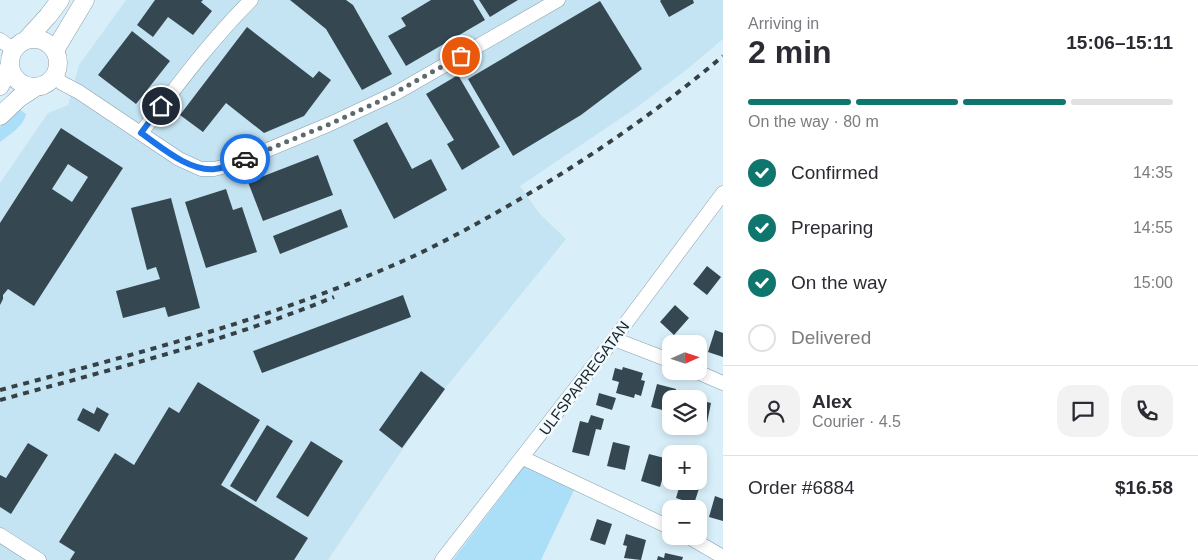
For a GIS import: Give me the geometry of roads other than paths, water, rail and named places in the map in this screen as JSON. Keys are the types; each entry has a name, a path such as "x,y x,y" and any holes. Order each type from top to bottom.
{"main road":[{"path":"0,86 12,49 48,16 60,0"},
{"path":"55,50 85,0"},
{"path":"0,116 19,98 36,87 44,85 54,76 58,66 55,50 44,41 35,38 12,49"},
{"path":"12,49 13,74 18,81 27,86 36,87"}],"street":[{"path":"141,133 192,66 250,0"},
{"path":"54,76 179,159 201,168 214,169 230,165 330,124 396,93 558,0"},
{"name":"ULFSPARREGATAN","path":"442,560 523,458 723,193"},
{"path":"614,339 662,358"},
{"path":"708,377 723,383"},
{"path":"523,458 662,524"},
{"path":"0,535 33,558"},
{"path":"703,545 723,556"}],"railway":[{"path":"0,390 197,336 294,304 416,255 494,214 583,160 669,100 723,56"},
{"path":"0,400 211,341 294,313 334,297"}]}
